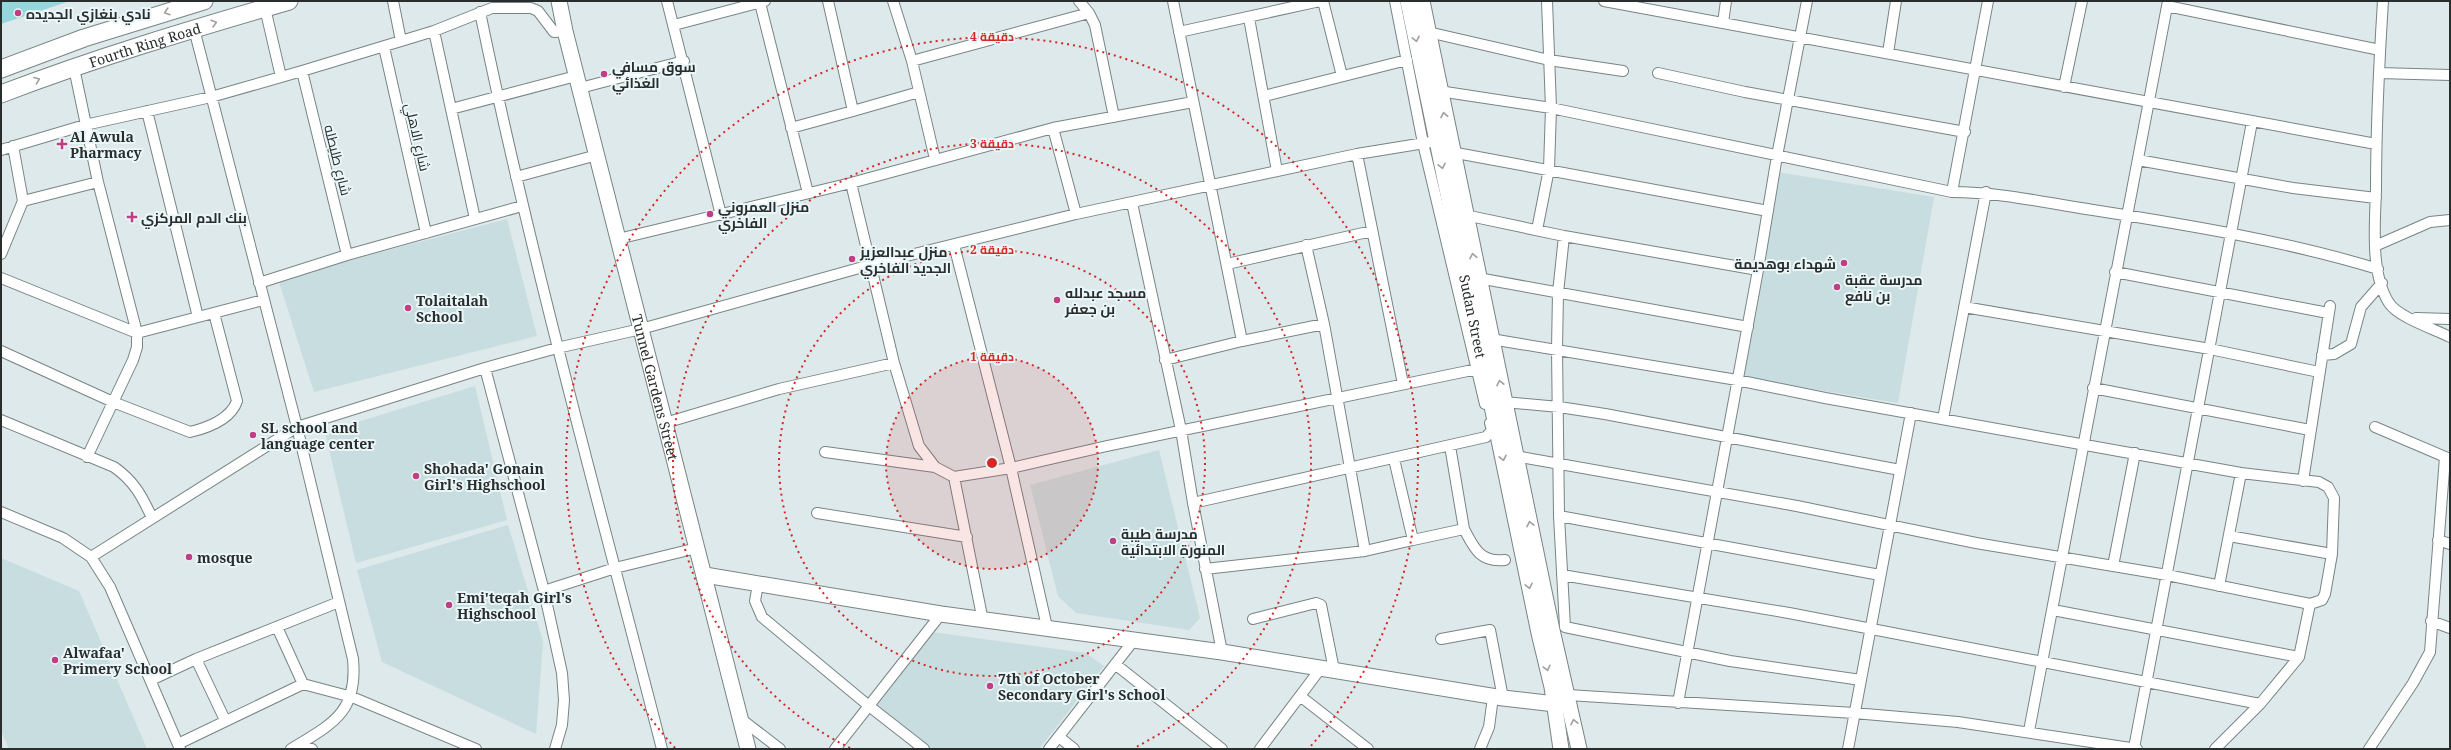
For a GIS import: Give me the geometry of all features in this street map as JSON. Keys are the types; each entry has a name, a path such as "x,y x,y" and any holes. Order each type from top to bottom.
{"main road":[{"name":"Fourth Ring Road","path":"1,69 84,38 204,1"},
{"name":"Fourth Ring Road","path":"1,94 74,68 194,29 289,1"},
{"name":"Tunnel Gardens Street","path":"554,1 564,28 597,155 748,749"},
{"name":"Tunnel Gardens Street","path":"559,1 564,16 564,28"},
{"name":"Sudan Street","path":"1408,1 1440,144 1479,368 1529,552"},
{"name":"Sudan Street","path":"1422,1 1439,91 1440,144 1465,215 1515,456 1529,552 1545,632"},
{"path":"705,575 983,621 1047,627 1222,652 1498,697 1555,704"},
{"path":"1545,632 1568,695 1579,749"},
{"path":"1545,632 1561,749"}],"street":[{"path":"393,1 401,41"},
{"path":"667,1 684,61 720,215"},
{"path":"828,1 853,111"},
{"path":"893,1 912,61 935,160"},
{"path":"1079,1 1089,13 1095,25 1114,117"},
{"path":"1173,1 1242,341"},
{"path":"1179,32 1249,18 1320,1"},
{"path":"1323,1 1342,76"},
{"path":"1395,1 1407,60 1440,144"},
{"path":"1537,230 1549,169 1551,108 1547,1"},
{"path":"1604,1 1628,3 1722,23 1975,71 2376,144"},
{"path":"1722,23 1726,1"},
{"path":"1678,703 1706,544 1748,327 1777,156 1807,1"},
{"path":"1888,54 1896,1"},
{"path":"1952,192 1965,132 1988,1"},
{"path":"2064,87 2082,1"},
{"path":"2383,1 2376,144 2375,246 2378,269 2390,304 2412,318 2450,337"},
{"path":"674,25 762,2 791,128 808,193"},
{"path":"2029,731 2053,610 2115,272 2168,4 2380,50"},
{"path":"265,8 281,77"},
{"path":"1,150 85,125 211,97 302,71 434,31 492,8 531,8 538,10 554,32 564,28"},
{"path":"480,12 497,97 557,348 662,749"},
{"path":"912,61 1089,13"},
{"path":"1249,18 1277,171"},
{"path":"194,29 297,427 354,659 355,677 352,697 343,711 317,734 296,746"},
{"path":"434,31 475,219"},
{"path":"1428,32 1549,60 1623,71"},
{"name":"شارع الاهلي","path":"384,47 426,233"},
{"path":"1264,96 1407,60"},
{"path":"451,109 497,97 684,61"},
{"path":"74,68 98,182 137,333 137,347 133,360 87,457"},
{"name":"شارع طليطله","path":"302,71 347,255"},
{"path":"1658,73 1788,100 1965,132"},
{"path":"2379,73 2450,75"},
{"path":"1439,91 1551,108 1952,192 1986,192 2126,216 2340,258 2378,269"},
{"path":"791,128 919,92"},
{"path":"618,239 851,183 1052,128 1193,102"},
{"path":"147,111 198,317"},
{"path":"1568,695 1854,713 2029,731 2136,749 2147,681 2252,122"},
{"path":"1052,128 1076,214"},
{"path":"91,557 297,427 485,368 557,348 641,329 870,265 1076,214 1357,154 1440,144 1603,181 1768,211"},
{"path":"1,254 23,201 13,146"},
{"path":"1357,154 1403,384"},
{"path":"516,177 597,155"},
{"path":"2138,160 2242,179 2376,198"},
{"path":"23,201 98,182"},
{"path":"851,183 894,363 919,446 936,467"},
{"path":"1943,419 1986,192"},
{"path":"1132,202 1181,430 1205,569 1222,652"},
{"path":"259,283 347,255 522,206"},
{"path":"1465,215 1564,236 1758,270"},
{"path":"2375,246 2430,222 2450,220"},
{"path":"1227,264 1306,244 1372,231"},
{"path":"1564,236 1558,293 1557,349 1559,407 1559,516 1565,627 1687,653 1861,680"},
{"path":"1306,244 1324,324 1365,551"},
{"path":"954,245 1011,468 1047,627"},
{"path":"2115,272 2221,292 2329,309 2303,481"},
{"path":"1,278 137,333 263,300"},
{"path":"1478,278 1748,327"},
{"path":"2322,356 2334,354 2344,350 2351,344 2361,307 2382,283"},
{"path":"1964,307 2210,348 2319,372"},
{"path":"1,351 113,402 190,432 223,418 234,408 236,401 214,313"},
{"path":"2412,318 2450,319"},
{"path":"1165,360 1242,341 1324,324"},
{"path":"1491,340 1557,349 1737,380 2241,473 2319,482 2328,487 2334,498 2332,554 2325,594 2322,600 2310,604 2167,575 2062,558 1890,526 1797,506 1716,493 1515,456"},
{"path":"665,423 779,389 894,363"},
{"path":"485,368 544,591 562,673 564,700 562,725 555,749"},
{"path":"825,452 936,467 954,477 1011,468 1337,396 1479,368 1492,430 1486,437 1394,459 1193,503"},
{"path":"2093,388 2310,430"},
{"path":"1504,402 1559,407 1727,436 1900,470"},
{"path":"1848,749 1911,413"},
{"path":"1,420 114,467 129,478 138,489 152,518"},
{"path":"2369,749 2422,668 2430,652 2431,621 2438,540 2448,458 2375,427"},
{"path":"1450,446 1464,529 1477,553 1484,558 1505,560"},
{"path":"2113,566 2134,453"},
{"path":"1394,459 1413,540"},
{"path":"2219,586 2241,473"},
{"path":"954,477 983,621"},
{"path":"1,512 63,538 91,557 110,587 179,747 225,720 303,684 352,697 476,749"},
{"path":"817,514 967,537"},
{"path":"1559,516 1880,575"},
{"path":"1205,569 1365,551 1464,529"},
{"path":"2229,536 2332,554"},
{"path":"2438,540 2450,544"},
{"path":"544,591 615,568 697,548"},
{"path":"1562,575 1870,628 2042,660 2260,704"},
{"path":"758,584 755,601 762,617 869,706 924,749"},
{"path":"151,680 196,659 340,602"},
{"path":"1253,619 1316,604 1321,605 1328,669 1300,696 1260,749"},
{"path":"2215,749 2260,704 2299,657 2310,604"},
{"path":"2053,610 2157,628 2299,657"},
{"path":"835,749 941,614"},
{"path":"2431,621 2450,628"},
{"path":"277,627 303,684"},
{"path":"1441,640 1490,630 1498,697 1489,727 1480,749"},
{"path":"1049,749 1134,640"},
{"path":"196,659 225,720"},
{"path":"1115,664 1222,749"},
{"path":"1300,696 1368,749"},
{"path":"741,719 780,749"},
{"path":"1059,737 1074,749"},
{"path":"296,746 312,749"}],"shaded area":[{"name":"نادي بنغازي الجديده","path":"1,1 70,1 1,24"},
{"name":"مدرسة عقبة بن نافع","path":"1777,172 1934,197 1898,403 1741,377"},
{"name":"Tolaitalah School","path":"507,219 537,336 314,392 278,279"},
{"name":"Shohada' Gonain Girl's Highschool","path":"475,386 507,520 356,563 325,432"},
{"name":"مدرسة طيبة المنورة الابتدائية","path":"1159,450 1200,618 1189,630 1076,613 1058,596 1030,485"},
{"name":"Emi'teqah Girl's Highschool","path":"508,525 543,641 536,734 382,662 357,570"},
{"name":"Alwafaa' Primery School","path":"1,558 79,591 147,749 9,749 1,730"},
{"name":"7th of October Secondary Girl's School","path":"932,632 1086,653 1104,666 1039,749 932,749 876,706"}],"place":[{"name":"نادي بنغازي الجديده","path":"18,13"},
{"name":"سوق مسافي الغذائي","path":"604,74"},
{"name":"Al Awula Pharmacy","path":"62,144"},
{"name":"منزل العمروني الفاخري","path":"710,214"},
{"name":"بنك الدم المركزي","path":"132,217"},
{"name":"منزل عبدالعزيز الجديد الفاخري","path":"852,259"},
{"name":"شهداء بوهديمة","path":"1844,263"},
{"name":"مدرسة عقبة بن نافع","path":"1837,287"},
{"name":"مسجد عبدلله بن جعفر","path":"1057,300"},
{"name":"Tolaitalah School","path":"408,308"},
{"name":"SL school and language center","path":"253,435"},
{"name":"Shohada' Gonain Girl's Highschool","path":"416,476"},
{"name":"مدرسة طيبة المنورة الابتدائية","path":"1113,541"},
{"name":"mosque","path":"189,557"},
{"name":"Emi'teqah Girl's Highschool","path":"449,605"},
{"name":"Alwafaa' Primery School","path":"55,660"},
{"name":"7th of October Secondary Girl's School","path":"990,686"}]}
